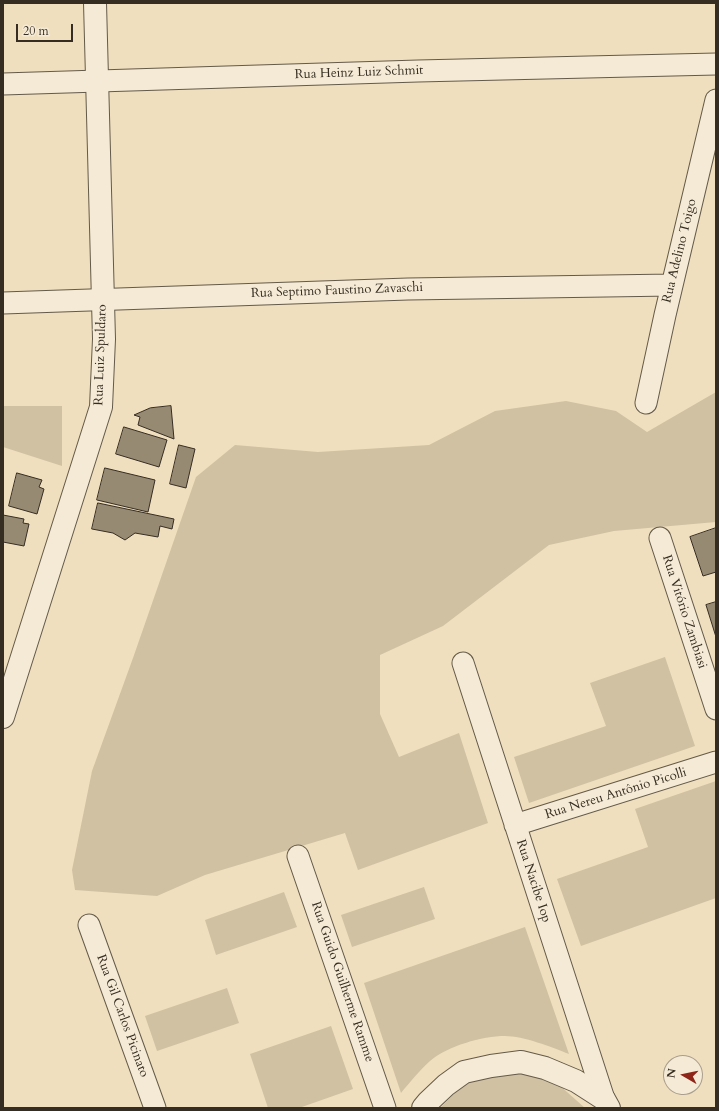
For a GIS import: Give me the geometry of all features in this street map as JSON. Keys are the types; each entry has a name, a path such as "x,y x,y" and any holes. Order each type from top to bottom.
{"street":[{"name":"Rua Luiz Spuldaro","path":"3,717 101,407 104,339 95,3"},
{"name":"Rua Heinz Luiz Schmit","path":"3,84 418,71 716,64"},
{"name":"Rua Adelino Toigo","path":"646,403 672,285 716,100"},
{"name":"Rua Septimo Faustino Zavaschi","path":"3,303 408,289 672,285"},
{"name":"Rua Vitório Zambiasi","path":"660,538 716,709"},
{"name":"Rua Nacibe Iop","path":"463,663 607,1104"},
{"name":"Rua Nereu Antônio Picolli","path":"515,825 716,762"},
{"name":"Rua Guido Guilherme Ramme","path":"298,856 385,1108"},
{"name":"Rua Gil Carlos Picinato","path":"89,925 155,1108"},
{"path":"423,1108 428,1102 464,1072 491,1066 521,1062 545,1068 576,1081 607,1104"}],"shaded area":[{"path":"716,392 716,522 614,531 549,545 443,626 380,655 380,714 399,757 459,733 488,823 358,870 345,833 205,875 157,896 75,890 72,870 92,771 196,477 235,445 318,452 429,445 495,411 566,401 616,411 647,432"},
{"path":"3,406 62,406 62,466 3,447"},
{"path":"665,657 695,746 529,803 514,757 606,726 590,683"},
{"path":"716,781 716,898 581,946 557,879 648,847 635,809"},
{"path":"424,887 435,919 352,947 341,915"},
{"path":"284,892 297,927 216,955 205,920"},
{"path":"525,927 569,1054 537,1042 512,1036 496,1036 476,1040 456,1046 437,1056 411,1080 401,1093 364,983"},
{"path":"227,988 239,1023 157,1051 145,1016"},
{"path":"331,1026 353,1089 299,1108 268,1108 250,1054"},
{"path":"513,1068 549,1076 585,1108 440,1108 467,1081"}],"building":[{"path":"171,406 174,439 138,425 140,417 134,415 150,408"},
{"path":"124,427 167,440 159,467 116,454"},
{"path":"179,445 195,449 186,488 170,484"},
{"path":"105,468 155,480 148,512 97,500"},
{"path":"17,473 42,480 39,487 44,489 37,514 9,506"},
{"path":"98,503 174,519 172,529 160,526 158,537 135,533 125,540 113,533 92,529"},
{"path":"3,515 24,519 23,523 29,524 24,546 3,542"},
{"path":"716,528 716,572 703,576 690,537"},
{"path":"716,602 716,637 706,605"}]}
